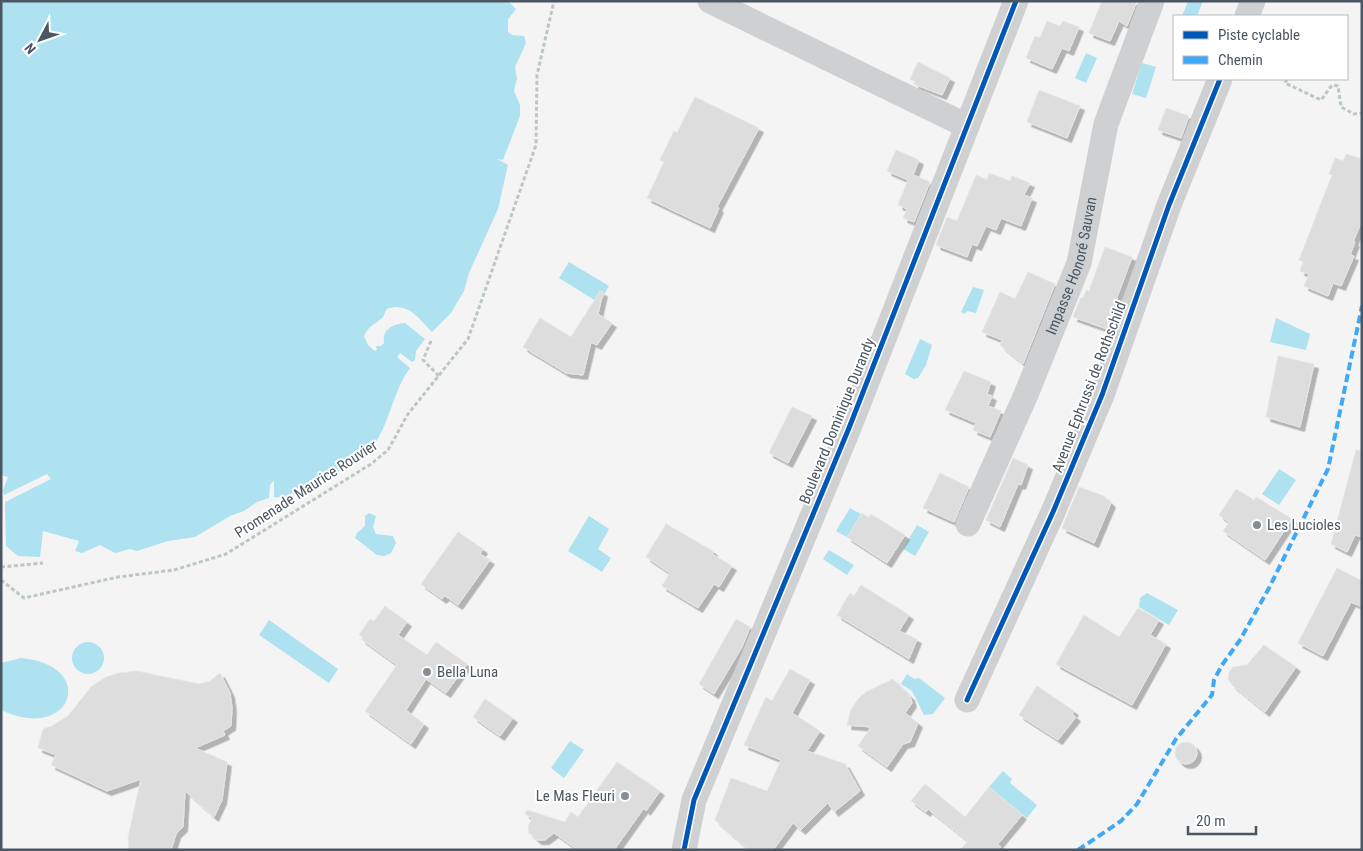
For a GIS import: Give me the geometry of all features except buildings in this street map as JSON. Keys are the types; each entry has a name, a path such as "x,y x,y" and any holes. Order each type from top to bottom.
{"street":[{"path":"710,1 967,126"},
{"name":"Boulevard Dominique Durandy","path":"684,850 694,800 849,428 1016,1"},
{"name":"Impasse Honoré Sauvan","path":"968,524 1025,396 1079,263 1106,124 1152,1"},
{"path":"1247,15 1253,1"},
{"name":"Avenue Ephrussi de Rothschild","path":"967,700 1053,512 1102,395 1169,205 1220,80"}],"path":[{"path":"1286,80 1285,82 1321,100 1332,85 1338,86 1341,107 1354,114 1362,113"},
{"path":"431,341 422,360 439,376"},
{"path":"1,567 43,563"}],"water":[{"path":"1,1 508,1 516,9 508,19 508,32 512,35 524,36 526,43 515,67 517,79 514,91 520,105 520,116 503,160 497,159 508,165 498,209 469,273 464,291 451,313 432,332 418,317 407,309 394,307 387,309 382,318 371,326 364,336 368,345 375,351 377,350 376,346 381,346 384,343 385,334 389,328 405,323 425,339 416,351 415,360 412,362 400,353 397,357 410,368 399,387 384,427 374,445 364,455 333,475 300,487 286,498 274,497 274,480 270,485 269,498 230,516 195,537 168,541 137,551 130,549 115,553 100,545 82,553 75,551 79,541 43,531 40,557 18,556 6,546 5,502 51,479 47,474 4,495 3,490 8,477 1,475"},
{"path":"1188,1 1203,1 1197,15 1182,15"},
{"path":"1086,53 1097,58 1086,83 1075,78"},
{"path":"1142,63 1156,67 1146,98 1132,94"},
{"path":"569,262 609,286 599,303 559,278"},
{"path":"973,287 984,290 976,313 967,311 965,314 961,312"},
{"path":"1276,318 1310,334 1306,350 1270,342"},
{"path":"920,339 932,345 926,365 918,378 914,379 905,374"},
{"path":"1279,469 1296,480 1279,505 1262,494"},
{"path":"850,508 861,514 847,537 836,531"},
{"path":"369,513 376,516 373,527 376,534 393,536 396,543 391,553 385,556 377,555 355,538 357,533 365,526 365,516"},
{"path":"589,516 609,529 598,549 611,558 602,572 568,551"},
{"path":"917,525 929,532 915,556 903,549"},
{"path":"829,550 854,565 847,575 823,559"},
{"path":"1147,593 1178,610 1169,625 1139,607 1140,598"},
{"path":"269,620 338,669 329,683 259,635"},
{"path":"88,642 94,643 99,647 103,652 103,664 99,669 94,673 88,674 82,673 77,669 73,664 72,658 73,652 77,647 82,643"},
{"path":"21,658 45,664 61,674 68,686 67,699 59,710 45,717 25,718 1,710 1,663"},
{"path":"907,674 914,679 919,678 945,698 933,714 924,715 912,691 901,684"},
{"path":"570,741 584,750 564,778 551,768"},
{"path":"1003,771 1012,779 1010,783 1037,805 1027,818 989,787"}],"marked path":[{"path":"1078,850 1121,821 1137,804 1176,739 1212,695 1214,680 1240,640 1269,588 1328,469 1362,306"}],"cycle path":[{"path":"684,850 694,800 849,428 1016,1"},
{"path":"967,700 1053,512 1102,395 1169,205 1220,80"}],"place":[{"name":"Les Lucioles","path":"1257,525"},
{"name":"Bella Luna","path":"427,672"},
{"name":"Le Mas Fleuri","path":"625,796"}]}
